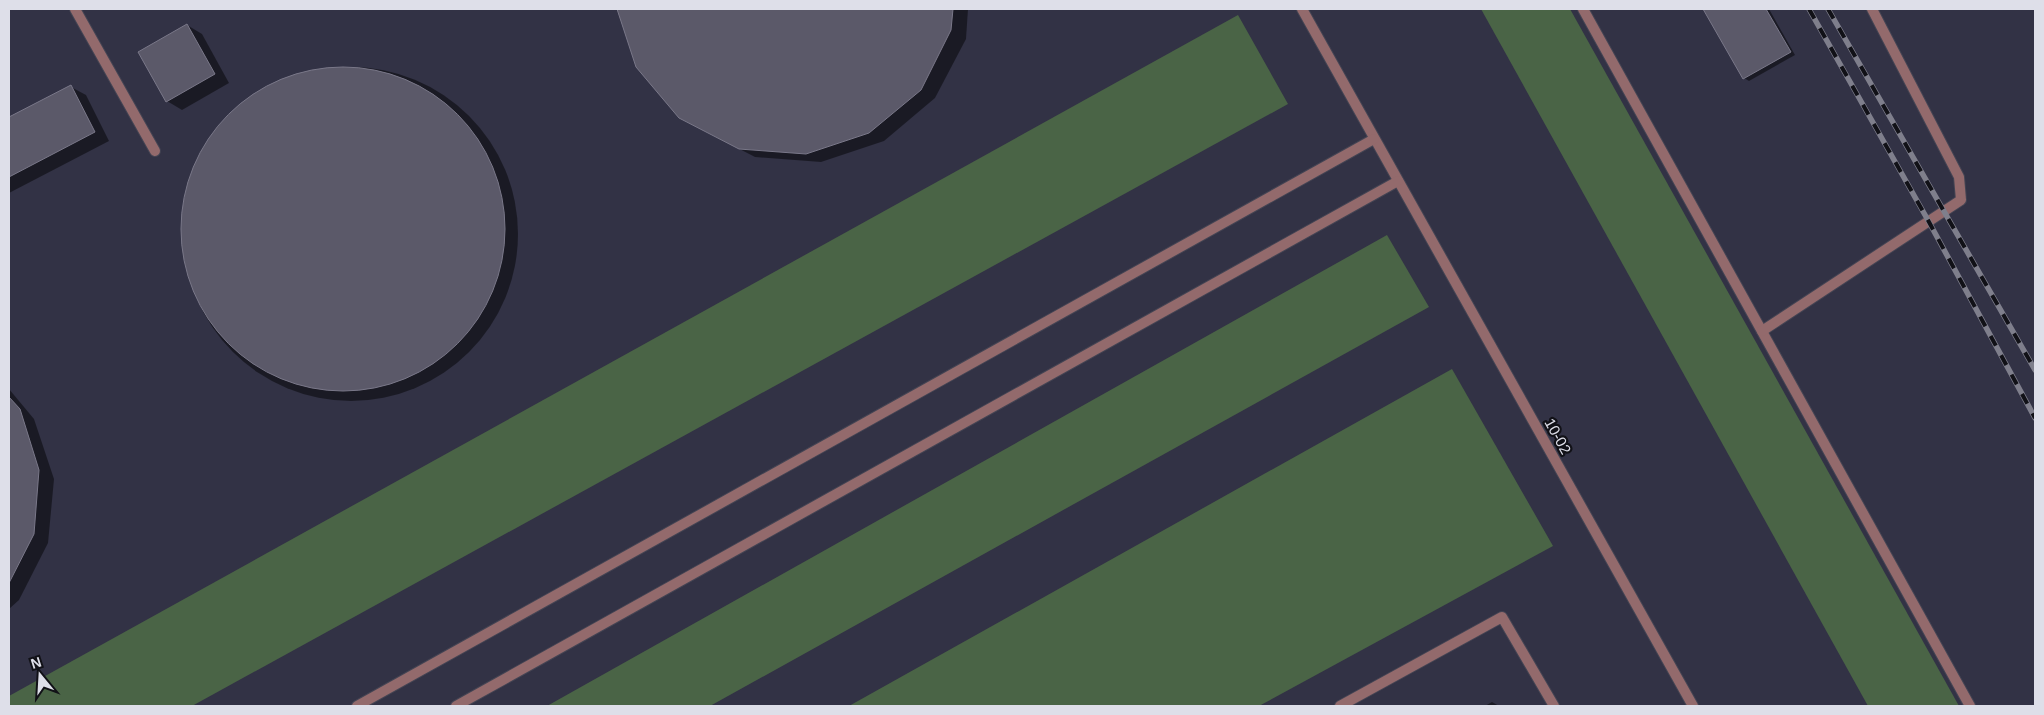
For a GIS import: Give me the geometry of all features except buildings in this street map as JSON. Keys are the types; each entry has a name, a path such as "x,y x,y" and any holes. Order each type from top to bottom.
{"lane":[{"path":"75,9 156,151"},
{"name":"10-02","path":"1302,9 1693,706"},
{"path":"1583,9 1970,706"},
{"path":"1762,331 1961,200 1959,177 1872,9"},
{"path":"357,706 1374,139"},
{"path":"456,706 1398,180"},
{"path":"1340,706 1502,617 1554,706"}],"shaded area":[{"path":"9,9 2035,9 2035,706 9,706"}],"green space":[{"path":"1481,9 1570,9 1959,706 1868,706"},
{"path":"1238,15 1288,104 192,706 9,706 9,696"},
{"path":"1387,235 1429,307 710,706 547,706"},
{"path":"1452,369 1553,546 1259,706 849,706"}],"railway":[{"path":"1809,9 1929,222 2035,418"},
{"path":"1828,9 2035,370"}]}
